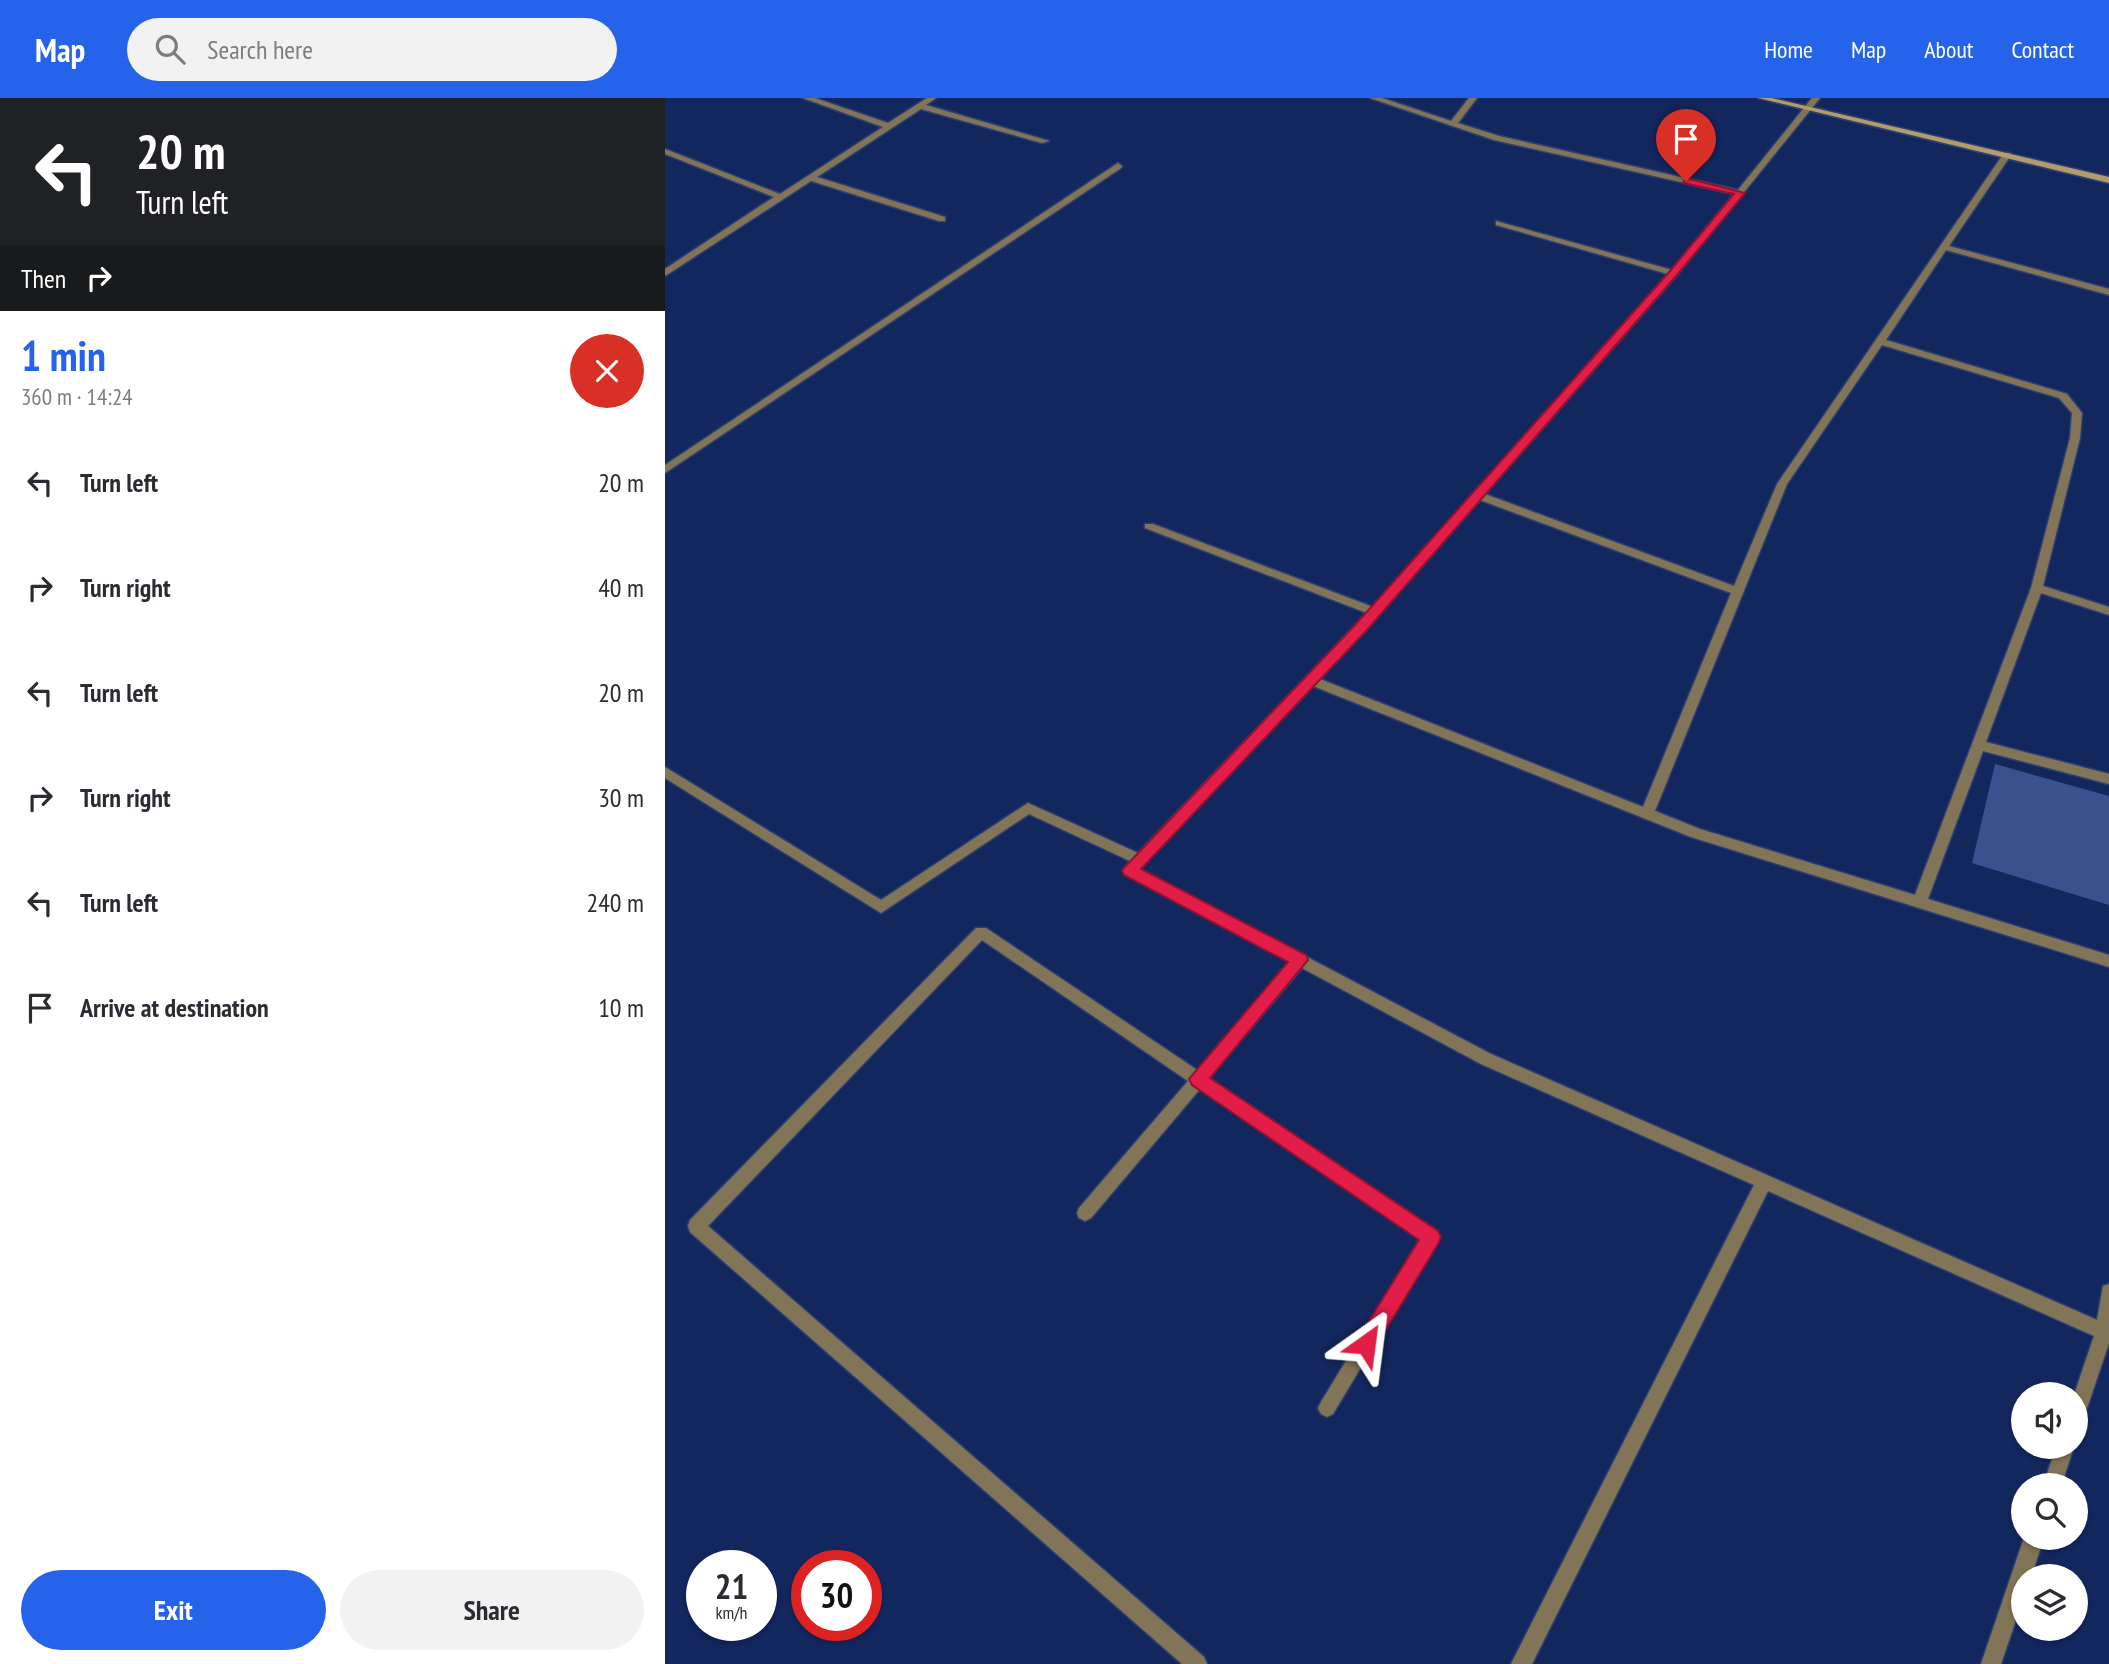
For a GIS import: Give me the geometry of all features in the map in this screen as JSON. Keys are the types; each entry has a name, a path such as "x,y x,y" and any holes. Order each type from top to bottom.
{"street":[{"path":"807,98 889,126"},
{"path":"665,273 932,98"},
{"path":"1374,98 1497,138 1740,193"},
{"path":"1453,124 1473,98"},
{"path":"1762,98 2109,180"},
{"path":"1816,98 1674,273 1374,612 1130,870 1486,1059 2104,1332"},
{"path":"920,106 1045,141"},
{"path":"665,151 781,197"},
{"path":"1647,814 1782,484 2007,155"},
{"path":"665,470 1118,166"},
{"path":"810,178 942,219"},
{"path":"1499,223 1674,273"},
{"path":"1944,247 2109,292"},
{"path":"1879,341 2063,396 2077,413 2075,438 2037,588 1920,902"},
{"path":"1477,495 1739,592"},
{"path":"1149,526 1374,612"},
{"path":"2037,588 2109,611"},
{"path":"1311,680 1696,833 2109,961"},
{"path":"1978,745 2109,779"},
{"path":"665,772 881,907 1028,808 1140,860"},
{"path":"1197,1664 696,1226 981,932 1431,1237 1327,1408"},
{"path":"1085,1213 1300,960"},
{"path":"1521,1664 1764,1182"},
{"path":"2087,1382 2104,1332 2109,1292"},
{"path":"1991,1664 2030,1550"}],"building":[{"path":"1995,764 2109,796 2109,905 1972,863"}],"route":[{"path":"1366,1344 1431,1237 1198,1079 1300,960 1130,870 1361,628 1674,273 1740,193 1686,181"}]}
